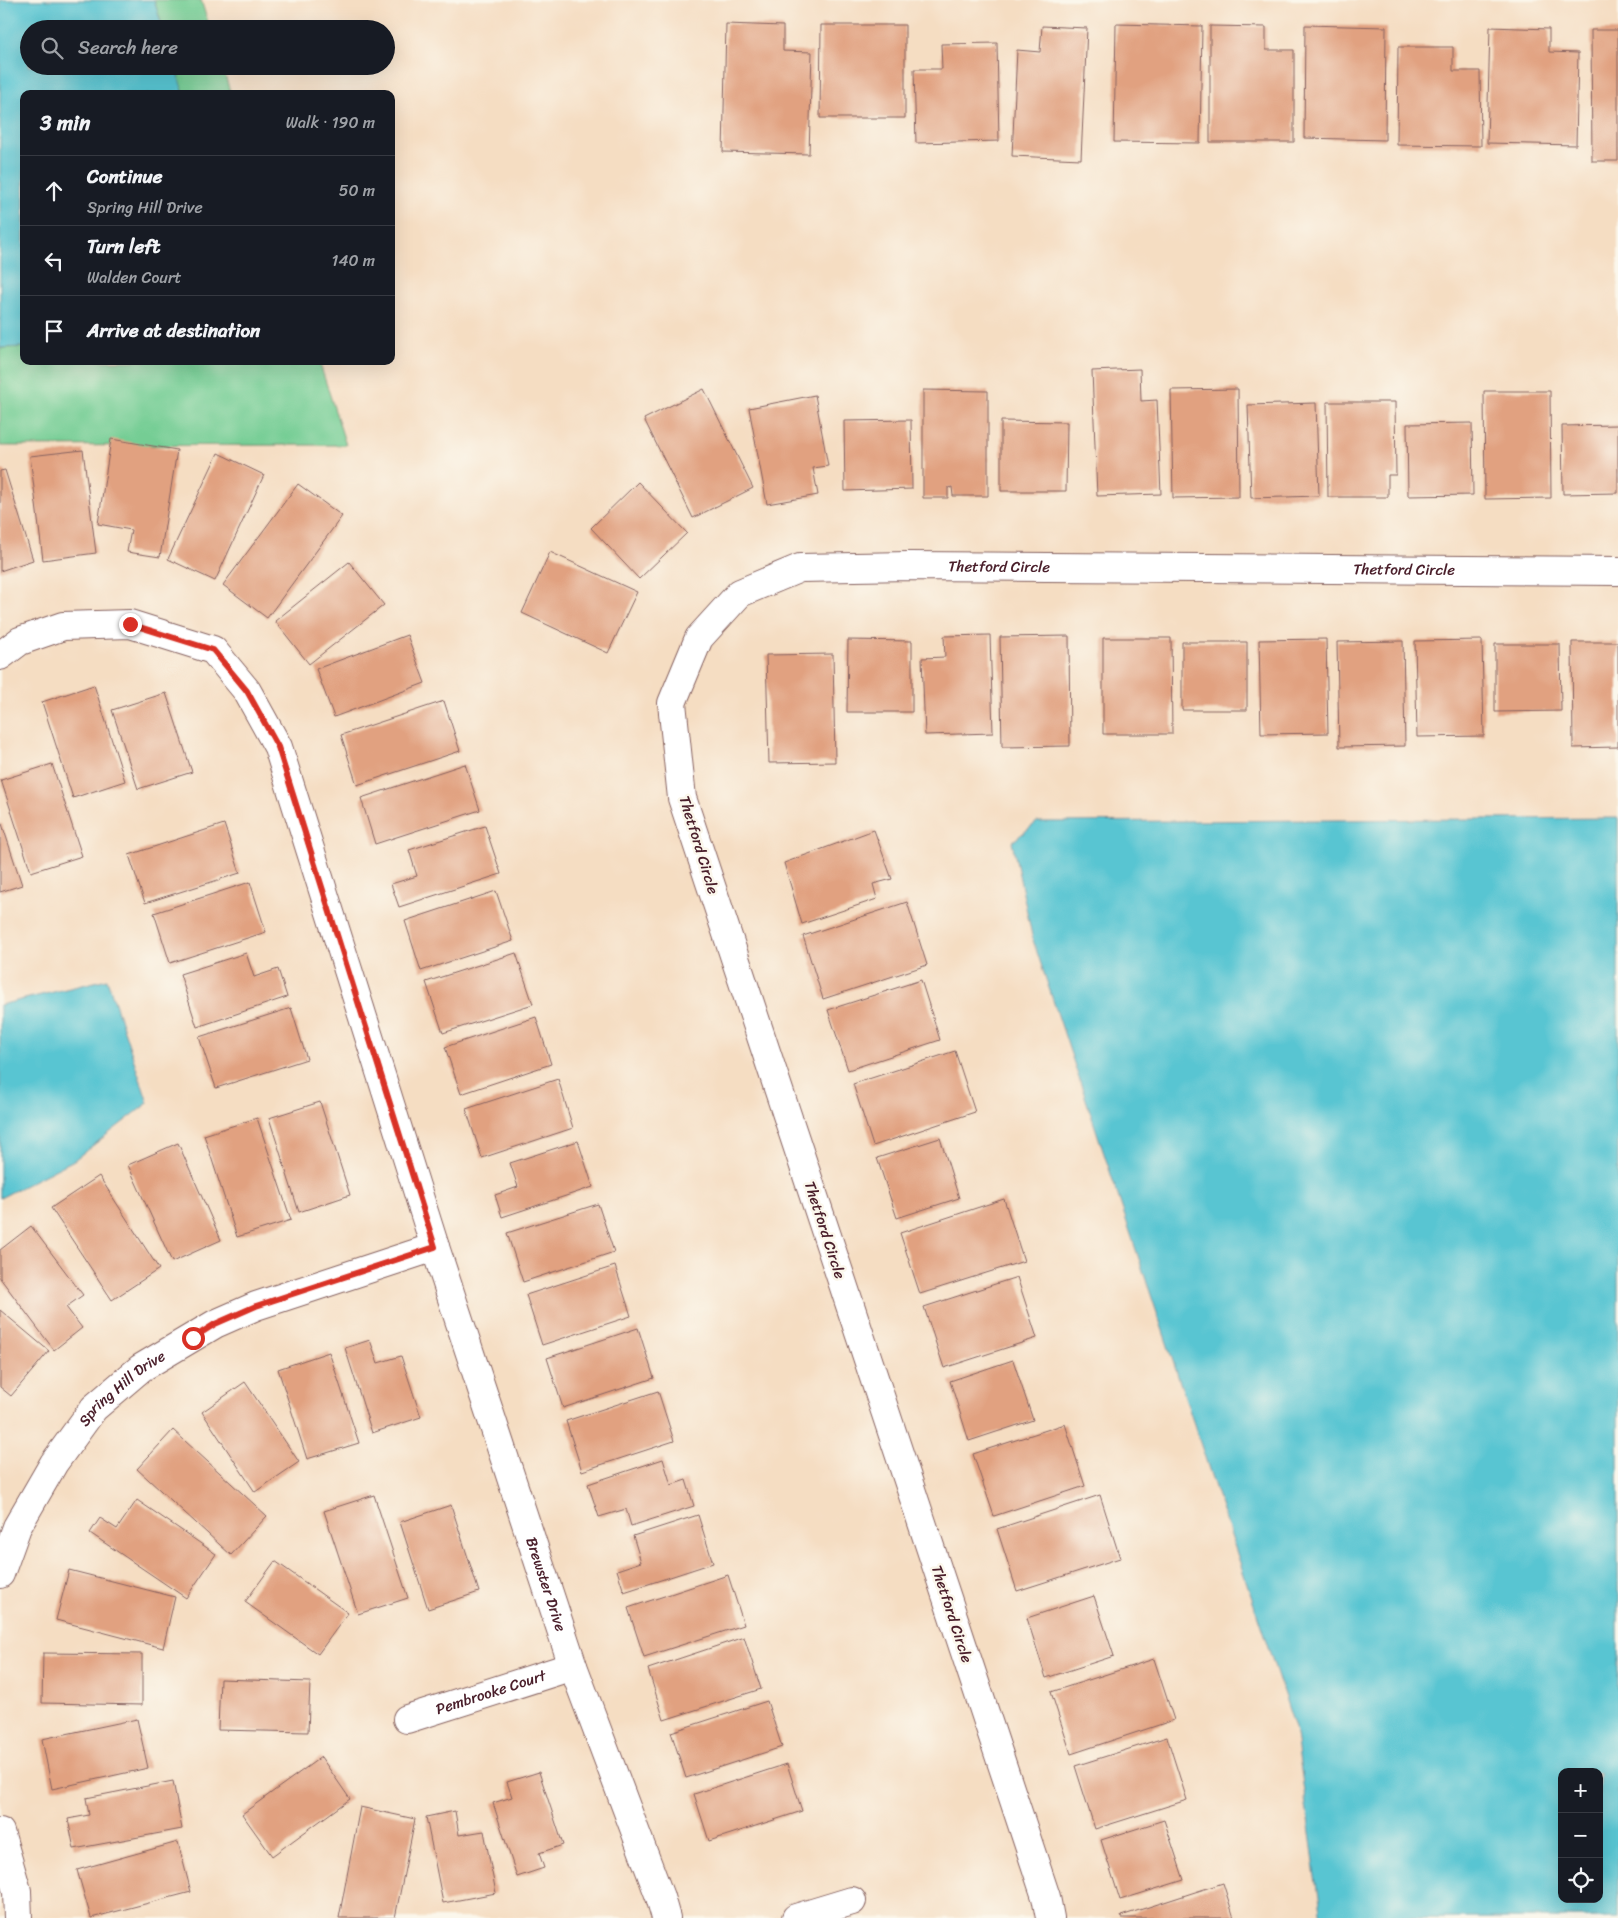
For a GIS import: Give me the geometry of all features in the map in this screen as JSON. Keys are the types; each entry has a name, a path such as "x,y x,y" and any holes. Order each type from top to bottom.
{"street":[{"name":"Thetford Circle","path":"1050,1918 1046,1897 682,798 672,703 699,638 740,593 800,568 909,566 1618,571"},
{"name":"Brewster Drive","path":"0,656 20,641 64,626 130,624 213,650 247,691 278,747 435,1247 573,1666 660,1897 666,1918"},
{"name":"Spring Hill Drive","path":"0,1574 17,1527 54,1463 94,1408 141,1368 215,1324 256,1306 435,1247"},
{"name":"Pembrooke Court","path":"407,1719 573,1666"},
{"path":"0,1832 17,1891 18,1918"},
{"path":"796,1918 852,1901"}],"green space":[{"path":"154,0 201,0 207,20 160,20"},
{"path":"178,75 225,75 230,90 183,90"},
{"path":"20,347 20,365 320,365 346,445 0,446 0,348"}],"water":[{"path":"0,0 154,0 160,20 20,20 20,75 178,75 183,90 20,90 20,347 0,348"},
{"path":"1618,818 1618,1918 1322,1918 1295,1728 1033,940 1012,842 1037,822"},
{"path":"107,979 148,1103 74,1160 0,1198 0,1005"}],"building":[{"path":"726,24 783,26 783,51 812,52 809,154 723,152"},
{"path":"1116,24 1202,26 1200,143 1114,142"},
{"path":"821,25 905,25 905,118 820,118"},
{"path":"1305,25 1386,27 1385,140 1304,138"},
{"path":"1042,26 1087,28 1081,159 1012,156 1017,50 1040,52"},
{"path":"1210,26 1266,27 1266,50 1294,50 1294,142 1210,142"},
{"path":"1490,27 1549,29 1549,52 1578,53 1576,145 1487,143"},
{"path":"1591,30 1618,30 1618,161 1592,161"},
{"path":"997,43 999,141 916,143 914,69 942,69 941,44"},
{"path":"1398,47 1453,47 1453,71 1480,71 1481,146 1397,145"},
{"path":"1140,369 1141,401 1157,400 1161,494 1097,496 1092,371"},
{"path":"704,389 753,488 693,518 644,419"},
{"path":"1238,389 1239,497 1173,498 1171,390"},
{"path":"923,390 988,391 988,496 953,496 952,487 948,488 948,498 923,498"},
{"path":"1484,391 1550,391 1551,498 1485,499"},
{"path":"815,395 828,466 813,468 818,495 767,504 749,408"},
{"path":"1327,402 1395,402 1396,475 1388,475 1388,497 1328,497"},
{"path":"1316,403 1319,496 1251,498 1248,405"},
{"path":"911,420 912,489 845,491 844,421"},
{"path":"1001,421 1067,422 1066,491 1001,491"},
{"path":"1472,423 1473,495 1408,496 1407,424"},
{"path":"1618,425 1618,493 1563,494 1562,426"},
{"path":"111,439 177,450 160,557 127,552 131,530 98,524"},
{"path":"83,450 96,553 43,560 30,456"},
{"path":"218,453 264,475 215,581 168,559"},
{"path":"5,470 33,560 0,571 0,471"},
{"path":"638,482 687,533 639,579 591,528"},
{"path":"298,484 342,516 267,618 223,585"},
{"path":"550,552 637,592 608,653 522,613"},
{"path":"349,562 384,605 309,664 275,621"},
{"path":"407,635 425,683 334,717 316,669"},
{"path":"990,635 993,733 925,735 922,658 945,657 944,636"},
{"path":"1069,636 1070,746 1002,747 1000,637"},
{"path":"1103,638 1171,638 1172,734 1103,734"},
{"path":"1326,639 1328,733 1261,734 1259,640"},
{"path":"848,640 912,641 912,712 847,712"},
{"path":"1482,640 1484,736 1417,737 1415,641"},
{"path":"1403,641 1405,746 1339,747 1337,642"},
{"path":"1182,642 1247,642 1247,710 1182,710"},
{"path":"1572,642 1618,642 1618,747 1573,748"},
{"path":"1495,644 1560,644 1561,711 1495,712"},
{"path":"833,654 835,762 769,763 766,655"},
{"path":"94,685 125,781 73,798 42,702"},
{"path":"166,693 192,772 138,789 112,710"},
{"path":"444,701 460,751 357,785 341,735"},
{"path":"52,764 82,856 31,872 1,780"},
{"path":"465,764 480,810 375,844 361,798"},
{"path":"0,824 2,824 22,885 0,892"},
{"path":"224,824 240,873 145,903 129,855"},
{"path":"485,826 501,874 399,907 391,884 417,876 409,850"},
{"path":"874,830 892,879 873,884 877,899 802,924 784,863"},
{"path":"250,882 266,932 170,963 154,913"},
{"path":"496,891 513,941 421,971 405,921"},
{"path":"907,902 927,965 823,999 803,936"},
{"path":"246,953 254,977 278,969 287,997 197,1027 180,974"},
{"path":"516,953 533,1004 443,1033 426,982"},
{"path":"921,980 940,1040 848,1070 828,1010"},
{"path":"291,1008 307,1059 216,1088 199,1037"},
{"path":"536,1017 551,1064 461,1094 445,1047"},
{"path":"955,1051 975,1112 873,1146 853,1084"},
{"path":"558,1079 573,1128 482,1158 466,1109"},
{"path":"320,1102 350,1195 299,1212 269,1118"},
{"path":"257,1118 291,1220 237,1237 204,1135"},
{"path":"940,1138 959,1198 897,1218 877,1158"},
{"path":"578,1141 593,1187 502,1217 495,1195 518,1187 510,1163"},
{"path":"178,1143 221,1240 172,1262 128,1165"},
{"path":"99,1176 159,1269 112,1300 51,1208"},
{"path":"1004,1199 1024,1261 920,1294 900,1233"},
{"path":"598,1204 614,1252 523,1282 507,1233"},
{"path":"31,1226 83,1295 66,1307 82,1328 54,1350 0,1278 0,1250"},
{"path":"615,1266 631,1316 542,1345 526,1295"},
{"path":"1017,1277 1037,1338 944,1368 924,1307"},
{"path":"0,1310 49,1351 11,1396 0,1387"},
{"path":"638,1328 654,1378 563,1408 547,1358"},
{"path":"370,1340 378,1363 401,1356 421,1417 372,1433 345,1348"},
{"path":"329,1352 359,1443 307,1459 278,1369"},
{"path":"1013,1360 1033,1420 969,1441 950,1381"},
{"path":"245,1382 299,1462 255,1492 202,1412"},
{"path":"658,1391 674,1441 582,1471 566,1421"},
{"path":"1065,1424 1085,1486 994,1516 973,1454"},
{"path":"173,1430 267,1516 231,1555 137,1469"},
{"path":"663,1459 671,1485 686,1480 694,1506 631,1526 626,1509 599,1517 588,1484"},
{"path":"374,1495 408,1598 358,1614 324,1511"},
{"path":"1100,1495 1120,1558 1017,1591 997,1529"},
{"path":"137,1500 216,1554 186,1598 90,1533 100,1518 117,1529"},
{"path":"451,1505 479,1592 428,1609 400,1522"},
{"path":"698,1515 713,1563 624,1592 617,1570 641,1562 633,1536"},
{"path":"275,1561 348,1613 318,1654 245,1602"},
{"path":"69,1570 175,1597 163,1648 56,1620"},
{"path":"728,1575 744,1625 644,1657 628,1608"},
{"path":"1094,1596 1114,1656 1046,1678 1027,1618"},
{"path":"744,1637 761,1689 664,1720 648,1669"},
{"path":"43,1653 142,1654 142,1705 42,1703"},
{"path":"1154,1659 1174,1720 1071,1754 1051,1692"},
{"path":"220,1679 310,1682 308,1732 218,1730"},
{"path":"767,1701 782,1747 686,1778 671,1732"},
{"path":"137,1719 148,1768 52,1789 42,1739"},
{"path":"1167,1737 1187,1800 1095,1829 1075,1766"},
{"path":"321,1757 350,1799 272,1856 242,1814"},
{"path":"787,1764 802,1811 709,1841 694,1794"},
{"path":"539,1772 563,1845 539,1853 544,1868 517,1877 493,1803 512,1797 507,1782"},
{"path":"173,1781 182,1829 74,1849 68,1819 89,1815 86,1798"},
{"path":"360,1807 415,1819 395,1918 339,1918"},
{"path":"455,1811 459,1835 484,1831 496,1893 443,1903 426,1817"},
{"path":"1164,1820 1184,1880 1120,1900 1101,1840"},
{"path":"178,1842 191,1892 91,1918 77,1870"},
{"path":"1223,1883 1234,1918 1122,1918 1121,1916"}],"route":[{"path":"130,624 213,650 247,691 278,747 435,1247 256,1306 215,1324 193,1338"}]}
